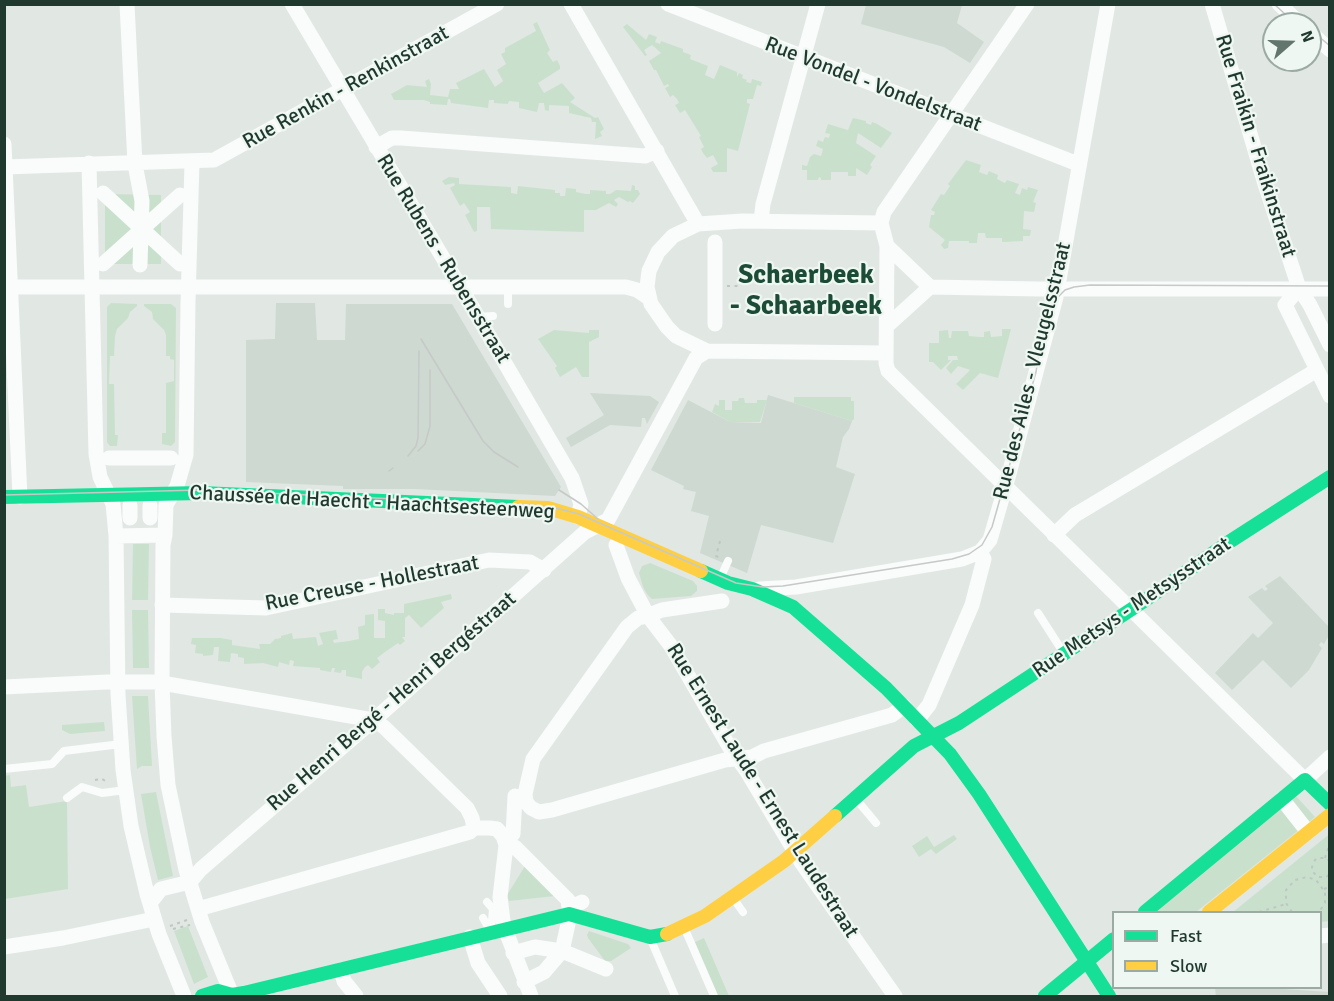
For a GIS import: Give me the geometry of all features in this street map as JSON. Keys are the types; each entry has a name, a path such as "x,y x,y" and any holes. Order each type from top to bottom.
{"street":[{"path":"127,4 135,164 142,201 140,265"},
{"name":"Rue Rubens - Rubensstraat","path":"292,4 459,286 486,317 575,484 581,504 578,517"},
{"name":"Rue Renkin - Renkinstraat","path":"5,167 214,160 497,4"},
{"path":"571,4 698,224"},
{"name":"Rue Vondel - Vondelstraat","path":"668,4 1078,164"},
{"path":"761,221 763,204 818,4"},
{"path":"1027,4 884,212 881,223 887,246 886,363 888,371 1329,804"},
{"name":"Rue des Ailes - Vleugelsstraat","path":"917,720 929,705 972,605 984,560 980,552 993,534 1006,487 1057,289 1108,4"},
{"name":"Rue Fraikin - Fraikinstraat","path":"1212,4 1299,288 1310,305 1329,345"},
{"path":"376,147 392,138 401,138 645,156 657,152"},
{"path":"4,144 12,497"},
{"path":"153,523 173,494 177,467 186,455 192,162"},
{"path":"89,163 93,286 104,469 108,495 128,523 118,682 121,744 130,826 150,903 161,918 184,996"},
{"path":"103,193 180,264"},
{"path":"103,264 180,195"},
{"path":"881,223 761,221 698,224 673,236 658,252 648,277 651,304 667,327 676,336 707,351 886,353"},
{"path":"715,242 715,324"},
{"path":"887,246 930,287 1329,289"},
{"path":"626,287 648,277"},
{"path":"8,287 626,287 637,290 649,298"},
{"path":"887,326 930,287"},
{"path":"1299,288 1285,305 1329,396"},
{"name":"Rue Henri Bergé - Henri Bergéstraat","path":"190,882 201,869 585,532 608,520 696,358 707,351"},
{"path":"1054,535 1075,515 1317,370"},
{"path":"104,469 177,467"},
{"name":"Rue Metsys - Metsysstraat","path":"650,937 666,934 719,914 734,898 795,852 855,799 882,779 914,746 959,723 1329,477"},
{"name":"Chaussée de Haecht - Haachtsesteenweg","path":"12,497 173,494 539,507 578,517 720,579 752,588 793,607 886,688 950,754 979,794 1110,996"},
{"path":"128,523 153,523"},
{"path":"153,523 163,545 162,683 168,785 190,882 193,920 231,996"},
{"name":"Rue Ernest Laude - Ernest Laudestraat","path":"616,545 628,578 795,852 895,996"},
{"path":"752,588 775,590 796,587 969,558 980,552"},
{"name":"Rue Creuse - Hollestraat","path":"162,605 266,608 489,560 530,562 544,570"},
{"path":"793,607 788,598 789,593 796,587"},
{"path":"722,601 650,611 627,627 533,759 525,794 526,802 531,808 539,812 552,810 725,760 752,757 764,751 892,716 904,706"},
{"path":"4,687 118,682 162,683 373,720 384,727 467,808 474,828"},
{"path":"1146,911 1329,758"},
{"path":"515,796 511,842 500,897 505,928 531,996"},
{"path":"1282,799 1308,832"},
{"path":"1210,911 1329,815"},
{"path":"193,920 492,823 568,900 569,908 582,902"},
{"path":"150,903 161,889 190,882"},
{"path":"202,996 218,991 231,996 569,914 650,937"},
{"path":"4,947 63,938 161,918"},
{"path":"524,982 544,972 562,951 568,924"},
{"path":"470,937 478,963 500,996"},
{"path":"1045,996 1112,940"},
{"path":"513,953 535,946 562,951 606,969"},
{"path":"341,970 344,981 356,996"}],"lane":[{"path":"508,287 508,304"},
{"path":"720,579 725,560"},
{"path":"1038,614 1064,653"},
{"path":"4,769 52,764 64,751 121,744"},
{"path":"67,798 82,788 102,793 126,790"},
{"path":"855,799 876,823"},
{"path":"734,898 742,912"},
{"path":"487,902 493,909 491,932"},
{"path":"483,918 491,932"},
{"path":"683,926 714,996"},
{"path":"650,937 675,996"}],"path":[{"path":"726,286 739,286"},
{"path":"720,541 716,556 725,560"},
{"path":"1326,858 1329,842"},
{"path":"1329,861 1326,858 1318,858 1313,863 1312,871 1317,876 1326,877 1329,874"},
{"path":"1315,880 1317,876"},
{"path":"1291,911 1286,904 1286,890 1295,880 1307,877 1315,880 1324,890 1325,903 1320,911"},
{"path":"1324,890 1329,887"},
{"path":"1262,911 1286,904"},
{"path":"161,918 167,926 193,920"},
{"path":"161,918 172,930"},
{"path":"168,932 193,920"}],"shaded area":[{"path":"866,5 962,5 957,23 984,42 970,63 944,47 861,24"},
{"path":"276,303 315,303 317,340 345,340 346,304 452,304 561,487 555,496 415,489 343,489 343,486 246,482 246,340 275,339"},
{"path":"590,393 650,396 659,402 647,424 645,418 642,418 641,427 610,425 571,447 566,438 604,415"},
{"path":"768,395 852,421 843,437 836,467 855,474 833,543 761,525 747,573 700,553 709,516 691,511 696,492 683,489 684,486 651,470 688,400 730,422 761,423"},
{"path":"1280,576 1329,627 1329,635 1324,644 1321,642 1319,645 1322,648 1309,670 1291,688 1263,660 1232,690 1215,673 1253,633 1258,638 1273,623 1248,597 1262,588 1265,591 1268,589 1265,586"},
{"path":"1215,989 1329,992 1329,996 1216,996"}],"green space":[{"path":"537,22 550,50 547,53 553,62 557,60 560,66 560,69 538,83 544,93 562,83 575,98 570,102 595,118 598,117 604,129 600,132 602,136 595,139 596,122 592,122 591,118 569,113 569,106 549,105 549,111 545,110 544,103 539,103 537,112 519,108 519,102 509,101 508,104 494,103 494,100 489,100 488,108 451,103 450,99 447,105 430,104 424,100 394,100 391,94 407,85 427,87 425,81 429,79 430,95 448,97 450,89 459,89 456,83 484,69 495,87 503,81 497,70 506,64 501,54 505,52 505,48 536,31 533,24"},
{"path":"627,24 646,40 649,34 657,37 655,42 660,44 661,41 683,49 683,52 691,55 690,59 708,66 705,75 714,79 720,65 737,72 737,77 739,73 743,75 742,78 747,80 746,82 751,83 752,79 762,82 761,86 757,85 753,99 747,99 747,103 750,104 738,151 727,148 727,172 713,172 711,168 718,164 713,155 707,158 703,153 701,149 704,147 699,137 701,136 685,110 680,113 675,105 679,103 677,99 673,95 670,97 665,88 669,86 668,84 664,86 649,61 661,53 652,45 644,50 647,55 645,56 623,27"},
{"path":"853,118 866,121 871,125 872,122 892,133 881,148 858,133 856,143 876,156 867,175 856,168 856,176 848,176 848,172 831,172 831,180 821,180 819,177 818,180 807,180 807,170 802,170 802,165 807,166 810,157 814,154 821,156 823,149 816,146 818,140 823,142 825,137 829,138 830,134 825,133 828,124 848,130"},
{"path":"966,160 981,165 979,172 987,175 989,171 998,175 997,179 1005,183 1007,180 1019,184 1015,193 1020,195 1022,188 1027,190 1028,187 1038,190 1033,202 1036,203 1034,212 1024,211 1023,229 1031,230 1030,236 1023,236 1023,241 1002,242 1002,238 986,238 985,233 978,233 977,243 949,241 948,248 944,249 941,245 945,240 929,227 931,215 935,212 931,210 941,194 944,195 950,186 948,184"},
{"path":"449,177 459,178 459,184 511,187 511,193 517,194 518,186 555,190 555,193 560,193 560,196 565,196 566,188 576,189 576,192 586,194 590,194 590,190 606,191 606,194 610,194 616,190 631,191 632,185 640,194 633,203 619,197 614,200 618,204 616,207 609,203 596,210 584,210 584,232 491,229 490,207 477,207 477,231 474,232 465,215 470,212 464,203 460,206 450,188 455,185 454,183 445,185 442,181"},
{"path":"105,194 161,195 161,264 105,264"},
{"path":"111,303 137,304 117,329 114,356 110,356 109,384 114,384 117,446 110,446 107,442 107,307"},
{"path":"144,304 171,304 176,308 175,442 171,446 162,444 162,433 166,433 166,383 174,381 174,360 166,356 164,330 153,319 152,312"},
{"path":"1002,329 1011,329 998,378 980,373 963,390 956,384 970,370 958,366 951,374 946,368 953,360 958,360 957,356 948,356 948,360 951,360 941,370 933,362 929,362 929,343 939,343 939,331 948,330 949,338 951,338 952,331 968,331 969,336 984,337 984,332 990,331 991,337 1002,336"},
{"path":"554,330 589,333 589,330 599,330 599,337 589,342 589,377 582,377 576,367 560,377 555,368 557,366 538,339"},
{"path":"794,397 851,397 851,401 854,401 854,419 852,421 794,403"},
{"path":"739,398 744,398 745,403 767,400 760,422 730,422 712,412 715,404 719,406 719,400 725,400 725,410 732,410 732,401 738,401"},
{"path":"133,544 149,544 148,600 132,600"},
{"path":"650,563 693,581 697,586 697,591 691,596 652,599 643,587 639,573 642,566"},
{"path":"451,594 452,599 441,602 444,608 421,628 409,615 405,618 405,637 402,637 405,641 400,645 398,643 377,658 380,662 372,669 368,665 365,667 362,679 346,676 346,670 342,670 341,673 334,672 335,668 332,668 331,672 320,670 320,668 293,666 294,661 290,660 289,665 279,662 278,667 263,663 244,664 244,658 231,653 230,662 218,661 219,647 214,647 213,655 203,656 203,654 195,653 196,645 191,644 192,638 220,638 232,640 232,645 260,649 259,644 270,644 281,636 292,633 293,639 316,637 318,646 323,644 319,633 336,630 338,639 333,640 334,643 349,641 359,639 358,627 365,625 365,615 374,614 374,638 385,638 385,621 378,620 378,609 385,609 385,613 394,615 394,613 404,613 404,604"},
{"path":"132,610 148,610 149,668 133,668"},
{"path":"132,696 148,696 152,766 142,766 137,769"},
{"path":"104,722 105,731 70,734 62,730 62,725"},
{"path":"10,775 11,787 26,785 29,807 67,801 68,889 5,899 4,776"},
{"path":"156,792 173,876 158,880 141,794"},
{"path":"1296,796 1315,817 1197,911 1154,911"},
{"path":"954,835 957,839 936,854 931,849 919,857 912,846 927,836 934,847"},
{"path":"1329,835 1329,921 1322,922 1322,911 1234,911"},
{"path":"525,866 555,896 509,901 507,895"},
{"path":"188,926 208,977 194,984 174,931"},
{"path":"589,931 628,944 631,948 611,961 605,961 588,938"},
{"path":"704,938 729,996 716,996 693,943"}],"tram line":[{"path":"1274,4 1283,12"},
{"path":"1322,39 1330,46"},
{"path":"4,495 200,490 548,506 579,514 736,583 763,587 783,586 952,559 969,554 982,545 992,527 1036,372 1045,316 1051,304 1065,290 1090,285 1330,286"},
{"path":"421,339 483,441 494,452 518,467"},
{"path":"408,456 416,446 418,438 419,351"},
{"path":"418,451 425,444 430,426 430,370"},
{"path":"389,471 393,468"},
{"path":"559,490 581,504 598,519"}],"traffic: fast":[{"path":"835,816 914,746 959,723 1330,477"},
{"path":"4,497 201,493 518,507"},
{"path":"701,571 728,583 752,589 793,607 886,688 950,754 979,794 1109,996"},
{"path":"1146,911 1305,780 1330,804"},
{"path":"202,996 218,991 232,995 244,993 569,914 650,937 667,934"},
{"path":"1045,996 1112,941"}],"traffic: slow":[{"path":"518,507 548,508 578,517 701,571"},
{"path":"1210,911 1330,815"},
{"path":"667,934 705,916 784,861 835,816"}],"district":[{"name":"Schaerbeek - Schaarbeek","path":"806,292"}]}
